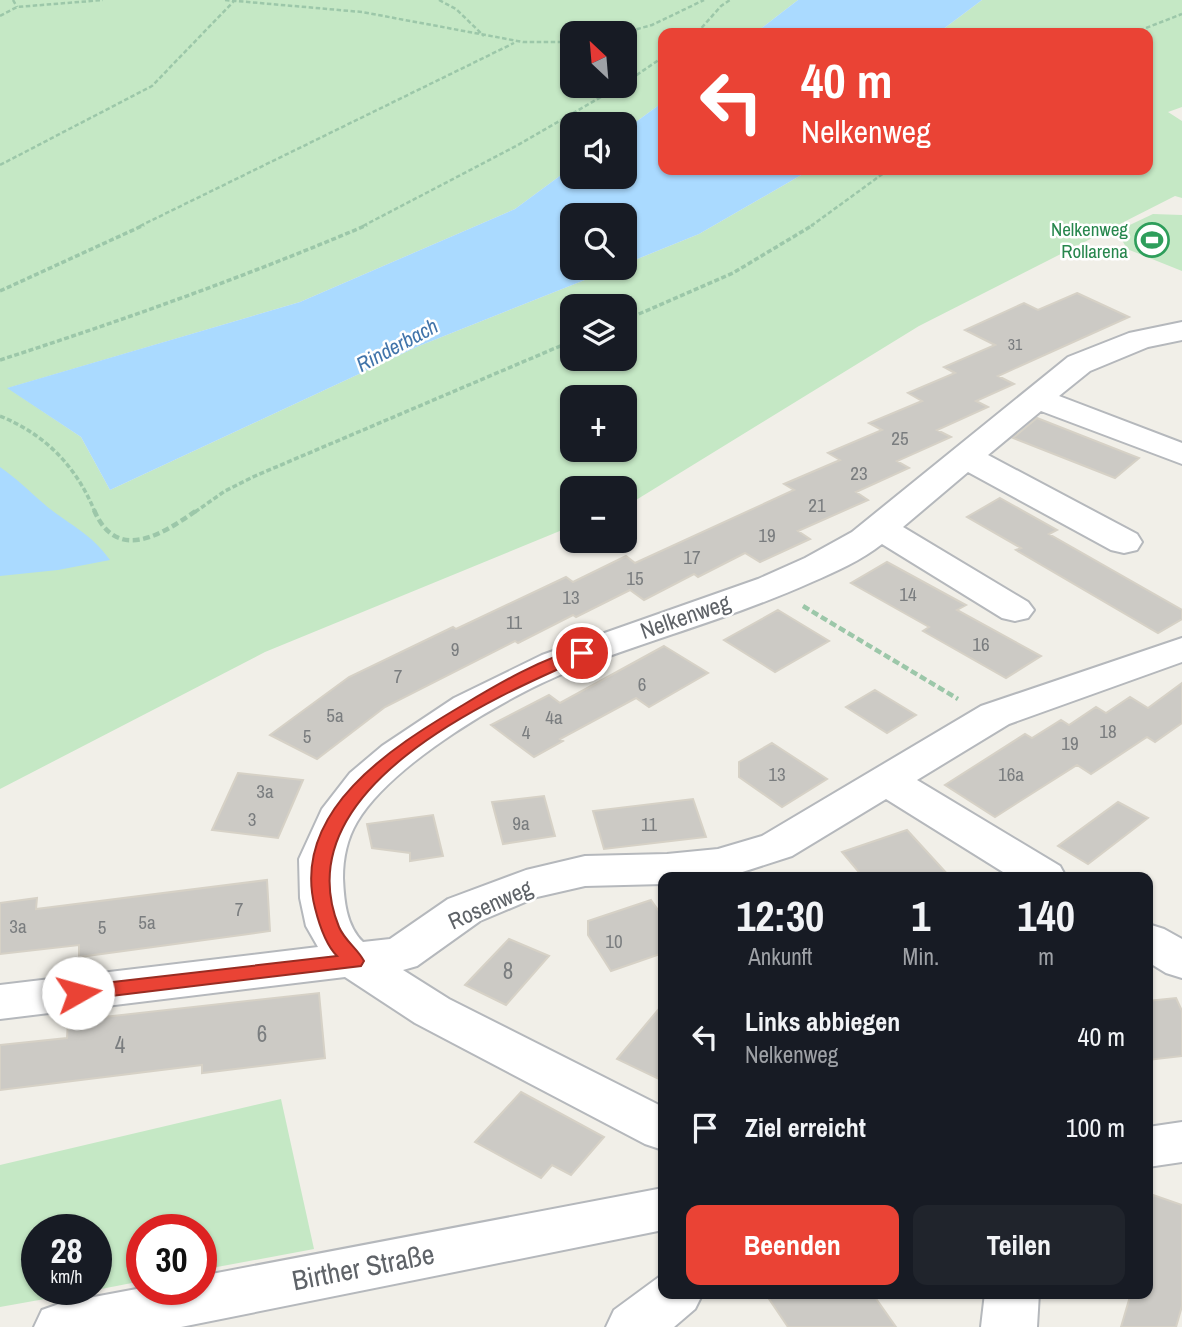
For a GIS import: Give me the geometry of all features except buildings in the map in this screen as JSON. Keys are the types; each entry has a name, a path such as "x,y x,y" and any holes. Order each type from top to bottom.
{"street":[{"name":"Nelkenweg","path":"658,1127 432,1011 354,961 341,948 329,926 322,898 321,859 337,819 365,783 396,755 468,707 505,686 608,642 771,587 818,566 880,528 1079,364 1110,349 1172,339"},
{"path":"1036,398 1182,454"},
{"path":"966,457 1124,542"},
{"path":"880,528 1015,610"},
{"name":"Rosenweg","path":"0,1002 401,954 464,910 526,885 585,871 667,870 720,864 777,846 992,716 1182,649"},
{"path":"886,780 1036,872"},
{"path":"1153,943 1182,961"},
{"path":"1153,1146 1182,1142"},
{"name":"Birther Straße","path":"62,1327 658,1210"},
{"path":"634,1327 669,1299"},
{"path":"1009,1327 1011,1299"}],"path":[{"path":"13,0 17,7"},
{"path":"0,16 17,7 103,0"},
{"path":"225,0 301,4 382,15 514,43 560,44"},
{"path":"301,4 308,0"},
{"path":"439,0 456,9 484,37"},
{"path":"637,29 652,25 704,0"},
{"path":"701,28 730,0"},
{"path":"0,165 152,86 234,1"},
{"path":"1146,28 1182,14"},
{"path":"0,291 217,191 514,43"},
{"path":"637,75 658,60"},
{"path":"0,360 113,324 280,261 366,225 599,98"},
{"path":"637,315 695,291 766,255 881,175"},
{"path":"0,416 24,425 47,442 73,470 83,484 105,532 119,539 142,539 174,526 236,485 353,432 560,346"},
{"path":"796,602 992,716"}],"green space":[{"path":"0,0 798,0 762,28 658,28 658,106 637,121 637,112 560,112 560,176 515,209 300,302 8,388 81,437 110,490 419,346 585,280 637,280 637,259 699,234 801,175 1153,175 1153,28 945,28 982,0 1182,0 1182,107 1168,112 1182,121 1182,198 1175,196 919,326 637,499 637,476 560,476 560,531 265,652 0,789"},
{"name":"Nelkenweg Rollarena","path":"1153,214 1182,215 1182,271 1127,249 1117,231"},
{"path":"281,1099 314,1249 217,1267 217,1214 126,1214 126,1284 112,1287 112,1214 21,1214 21,1303 0,1307 0,1165"}],"water":[{"path":"798,0 982,0 945,28 762,28"},
{"name":"Rinderbach","path":"658,106 658,175 801,175 699,234 637,259 637,203 560,203 560,280 585,280 419,346 110,490 81,437 7,388 300,302 515,209 560,176 560,189 637,189 637,121"},
{"path":"0,467 52,511 86,535 110,560 58,570 0,576"}],"place":[{"name":"Nelkenweg Rollarena","path":"1152,240"}],"route":[{"path":"78,993 354,961 341,948 329,926 322,898 321,859 337,819 365,783 396,755 505,686 582,653"}]}
